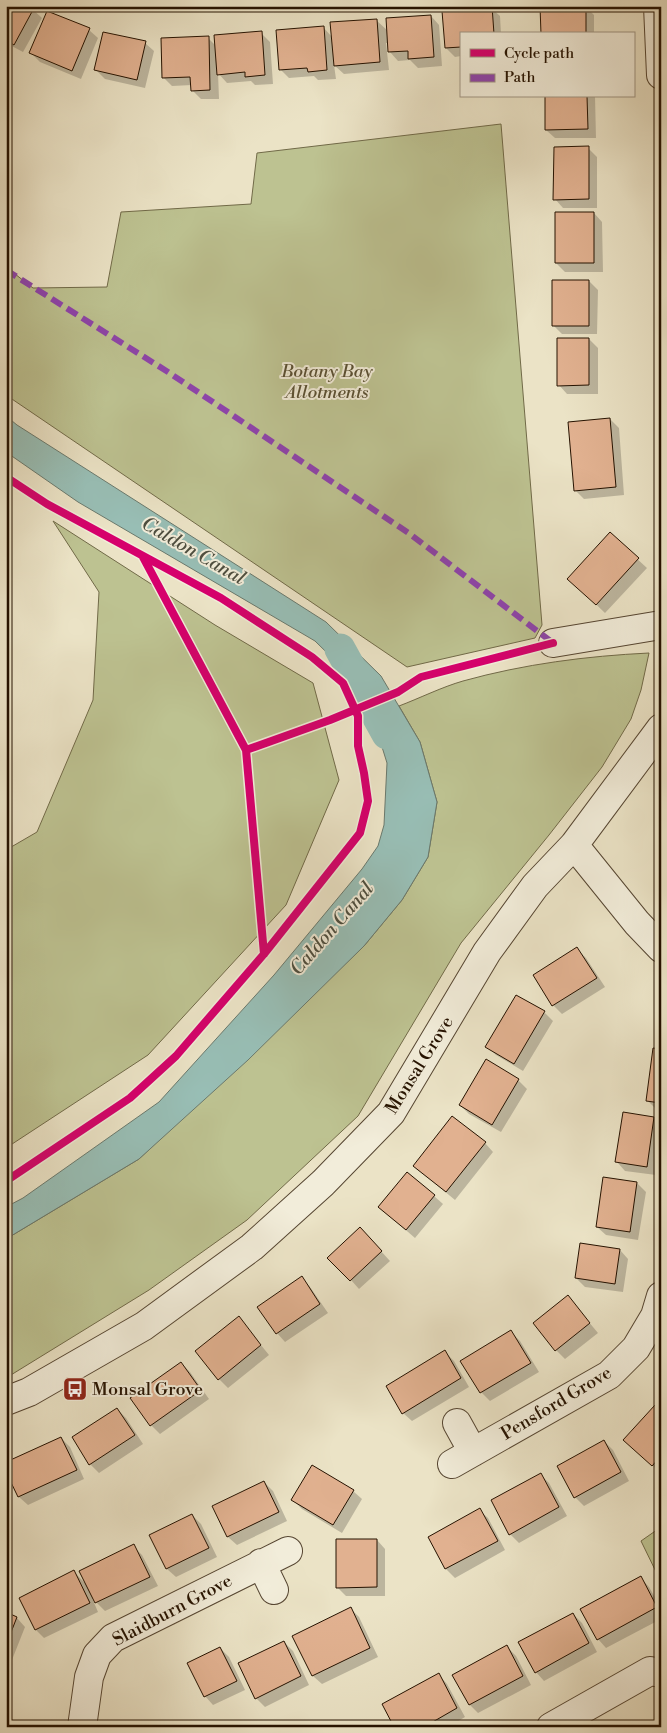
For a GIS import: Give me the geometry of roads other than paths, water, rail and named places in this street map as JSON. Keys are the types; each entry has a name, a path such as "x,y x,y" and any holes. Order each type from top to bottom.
{"street":[{"path":"658,6 661,75"},
{"path":"554,643 661,625"},
{"name":"Monsal Grove","path":"6,1401 29,1392 144,1326 252,1247 323,1183 391,1113 487,952 535,886 574,844 661,728"},
{"path":"574,844 637,923 661,948"},
{"name":"Pensford Grove","path":"457,1423 462,1458 609,1375 636,1348 655,1316 661,1296"},
{"name":"Slaidburn Grove","path":"82,1727 89,1677 97,1655 113,1638 288,1551"},
{"path":"261,1563 274,1590"},
{"path":"551,1727 650,1671 661,1673"}],"water":[{"path":"6,416 17,425 326,622 381,676 420,742 437,802 428,857 402,900 364,946 248,1060 139,1159 6,1239 6,1207 23,1198 159,1102 274,975 362,869 378,846 384,825 387,763 364,689 315,641 78,502 6,452"}],"waterway":[{"name":"Caldon Canal","path":"340,649 387,734"}],"place":[{"name":"Monsal Grove","path":"75,1389"}],"park label":[{"name":"Botany Bay Allotments","path":"327,381"}]}
